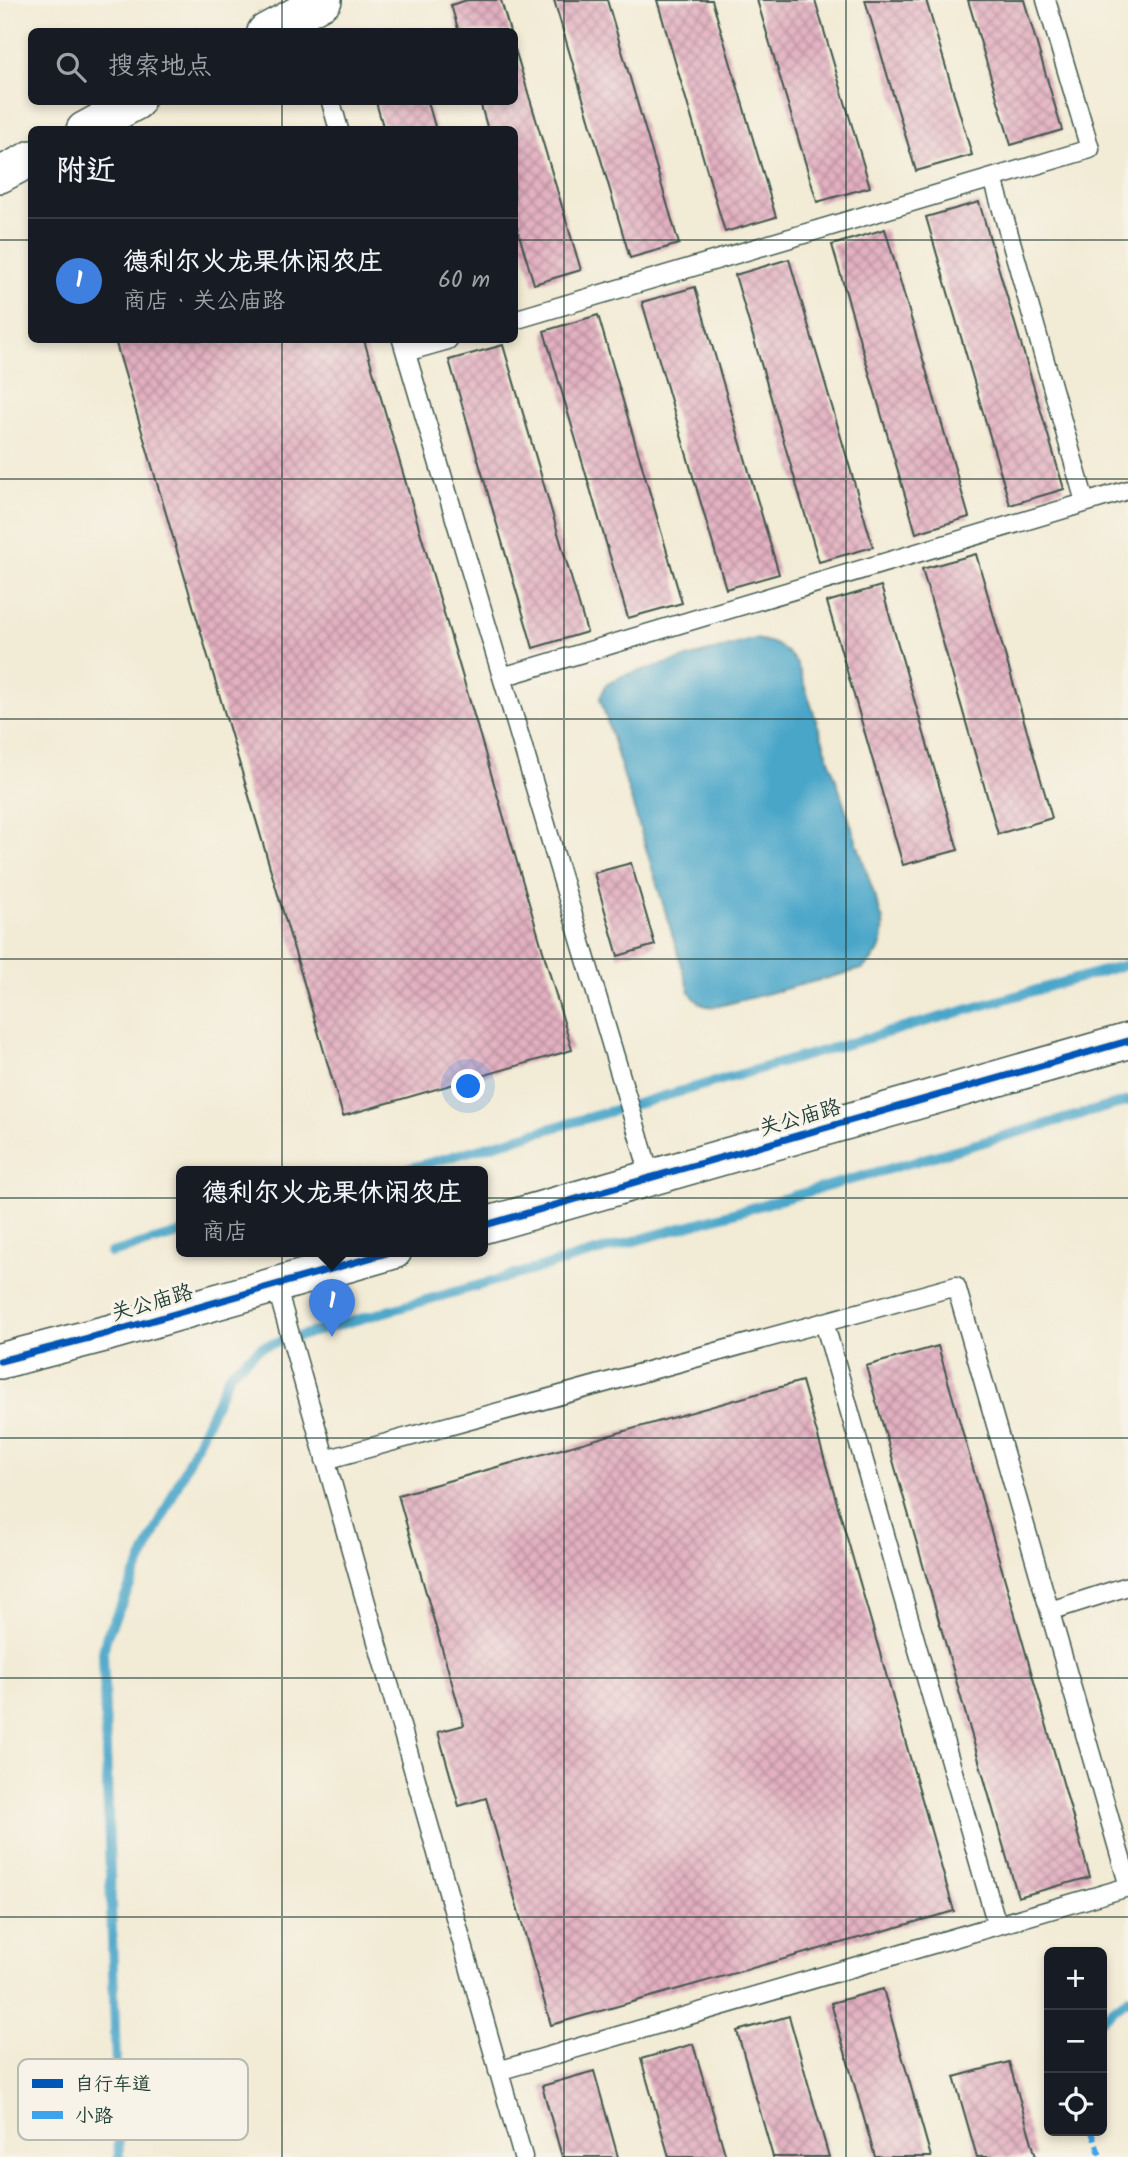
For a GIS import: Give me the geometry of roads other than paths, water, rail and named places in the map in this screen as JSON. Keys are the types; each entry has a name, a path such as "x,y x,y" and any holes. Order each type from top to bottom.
{"street":[{"path":"272,28 324,0"},
{"path":"91,126 130,105"},
{"path":"0,175 28,160"},
{"name":"关公庙路","path":"488,1224 1128,1041"},
{"name":"关公庙路","path":"0,1361 373,1257"}],"lane":[{"path":"518,319 1090,149 1046,0"},
{"path":"332,105 338,126"},
{"path":"993,178 1085,502"},
{"path":"426,343 404,346 651,1178"},
{"path":"502,677 1128,490"},
{"path":"276,1285 523,2157"},
{"path":"325,1460 956,1286 1128,1885 498,2070"},
{"path":"824,1322 997,1925"},
{"path":"1050,1611 1128,1586"}],"water":[{"path":"755,639 779,646 797,663 883,921 883,936 877,954 862,969 719,1006 705,1006 690,992 600,698 606,685 622,676"}],"waterway":[{"path":"419,1166 1128,964"},
{"path":"116,2059 103,1652 107,1635 230,1373 261,1347 1128,1101"},
{"path":"111,1253 176,1235"},
{"path":"1107,2015 1128,1998"},
{"path":"118,2140 119,2157"}],"place":[{"name":"德利尔火龙果休闲农庄","path":"332,1337"}]}
